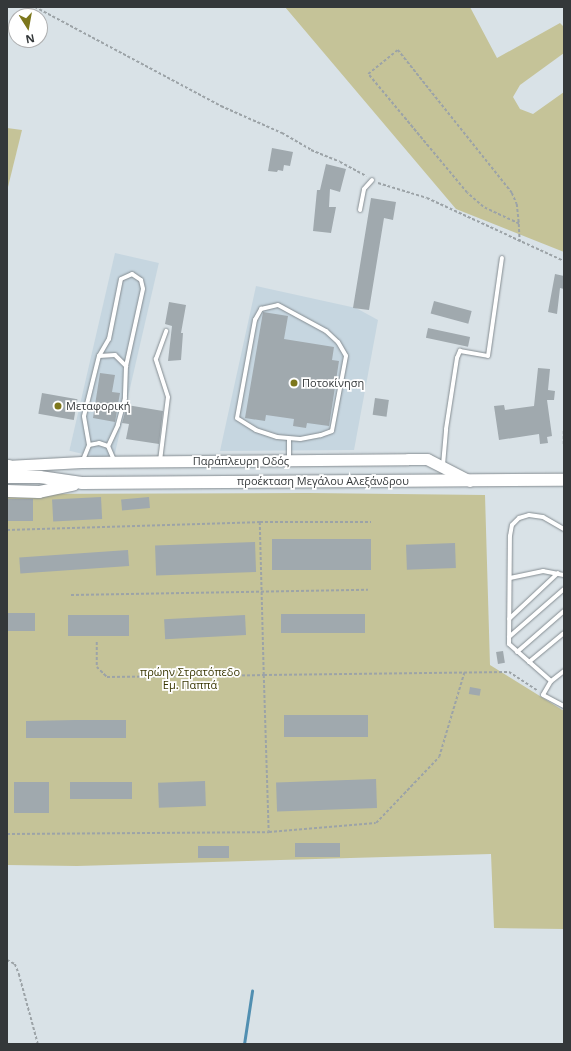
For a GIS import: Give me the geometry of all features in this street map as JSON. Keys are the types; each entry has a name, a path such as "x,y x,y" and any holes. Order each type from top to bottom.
{"main road":[{"name":"προέκταση Μεγάλου Αλεξάνδρου","path":"8,469 40,477 82,483 564,480"},
{"name":"προέκταση Μεγάλου Αλεξάνδρου","path":"7,491 39,492 82,483"}],"street":[{"name":"Παράπλευρη Οδός","path":"8,469 82,462 427,459 470,481"}],"lane":[{"path":"360,210 364,189 372,180"},
{"path":"443,466 457,358 460,351 488,356 502,258"},
{"path":"82,462 89,445 84,416 100,356 109,339 121,279 127,274 135,274 141,280 143,289 126,366 125,398 118,425 108,446"},
{"path":"274,305 286,307 326,331 338,342 346,356 332,431 311,437 289,439 256,430 236,418 255,320 261,309 274,305"},
{"path":"160,462 168,397 156,359 166,331"},
{"path":"100,356 114,355 126,366"},
{"path":"289,439 289,461"},
{"path":"89,445 99,443 108,446 115,462"},
{"path":"551,681 510,646 510,536 512,525 519,518 529,514 543,517 564,529"},
{"path":"510,578 543,571 564,575"},
{"path":"509,619 558,573"},
{"path":"509,637 564,589"},
{"path":"517,652 564,612"},
{"path":"529,662 564,633"},
{"path":"564,671 551,681 543,694 564,706"}],"path":[{"path":"35,7 221,106 282,133 311,150 340,162 372,180 427,198 564,261"},
{"path":"519,224 483,207 467,192 368,74 398,50 512,193 517,204 519,224 520,242"},
{"path":"564,431 564,446"},
{"path":"260,522 269,832"},
{"path":"7,530 260,522 371,522"},
{"path":"71,595 262,590 368,590"},
{"path":"97,642 97,667 107,677 509,672 543,694"},
{"path":"7,834 269,832 376,823 439,757 464,673"},
{"path":"7,960 15,964 19,974 38,1044"}],"shaded area":[{"path":"115,253 159,263 113,461 69,451"},
{"path":"256,286 356,308 378,320 354,450 220,451"}],"green space":[{"path":"285,7 470,7 497,58 560,23 564,27 564,53 520,85 513,97 520,109 533,114 564,92 564,252 456,209"},
{"path":"7,128 22,130 7,191"},
{"name":"πρώην Στρατόπεδο Εμ. Παππά","path":"308,493 485,495 490,665 564,711 564,929 494,928 491,854 77,866 7,865 7,494"}],"building":[{"path":"272,148 293,152 290,166 284,165 283,171 268,171"},
{"path":"326,164 346,169 340,192 330,189 329,207 336,207 331,233 313,231 317,190 320,190"},
{"path":"371,198 396,202 393,220 384,218 369,310 353,308"},
{"path":"555,274 564,276 564,289 560,288 557,314 548,312"},
{"path":"434,301 472,311 468,324 431,314"},
{"path":"169,302 186,305 181,333 183,333 181,360 168,361 172,326 165,324"},
{"path":"263,312 288,316 284,339 334,347 332,360 339,361 329,426 307,423 306,428 293,426 294,419 266,415 265,421 245,418"},
{"path":"428,328 470,337 468,347 426,338"},
{"path":"538,368 550,369 548,390 555,391 554,400 547,400 552,436 547,437 548,443 540,444 539,434 499,440 494,406 504,405 505,410 534,406"},
{"path":"100,373 115,375 112,392 120,393 115,422 93,418"},
{"path":"42,393 77,399 74,420 38,414"},
{"path":"375,398 389,400 386,417 373,415"},
{"path":"127,405 163,411 159,444 126,439 129,424 122,423"},
{"path":"101,497 102,519 53,522 52,500"},
{"path":"149,497 150,508 122,510 121,499"},
{"path":"7,499 33,499 33,521 7,521"},
{"path":"272,539 371,539 371,570 272,570"},
{"path":"255,542 256,572 156,575 155,545"},
{"path":"455,543 456,568 407,570 406,545"},
{"path":"128,550 129,566 20,574 19,558"},
{"path":"7,613 35,613 35,631 7,631"},
{"path":"281,614 365,614 365,633 281,633"},
{"path":"68,615 129,615 129,636 68,636"},
{"path":"245,615 246,635 165,639 164,619"},
{"path":"503,651 505,663 498,664 496,652"},
{"path":"470,687 481,689 480,696 469,694"},
{"path":"284,715 368,715 368,737 284,737"},
{"path":"126,720 126,738 26,738 26,721"},
{"path":"376,779 377,808 277,811 276,782"},
{"path":"205,781 206,806 159,808 158,783"},
{"path":"14,782 49,782 49,813 14,813"},
{"path":"70,782 132,782 132,799 70,799"},
{"path":"295,843 340,843 340,857 295,857"},
{"path":"198,846 229,846 229,858 198,858"}],"waterway":[{"path":"244,1044 252,991"}],"place":[{"name":"Ποτοκίνηση","path":"294,383"},
{"name":"Μεταφορική","path":"58,406"}]}
